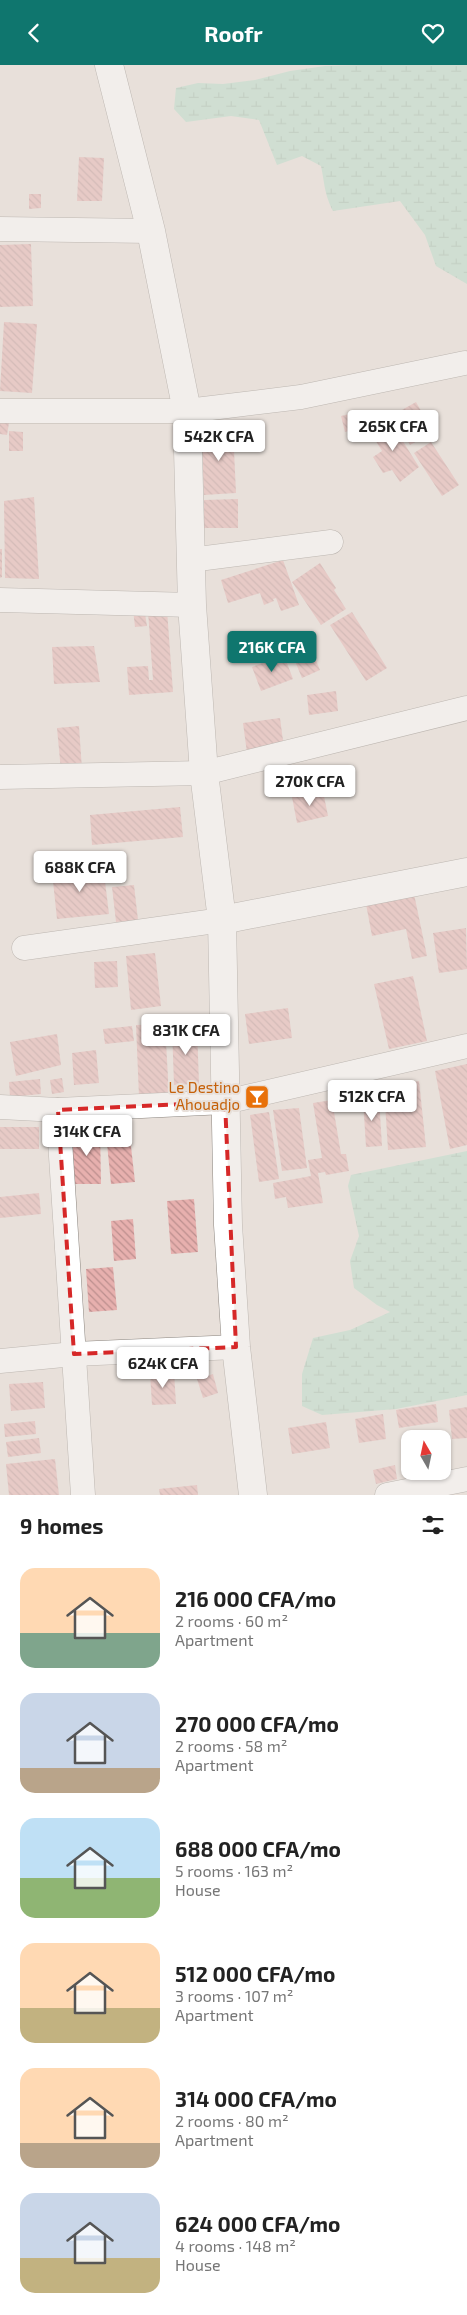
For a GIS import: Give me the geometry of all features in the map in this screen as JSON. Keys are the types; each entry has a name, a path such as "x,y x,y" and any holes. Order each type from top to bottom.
{"main road":[{"path":"109,65 151,231 187,411 192,605 204,773 222,920 228,1225 236,1347 253,1495"},
{"path":"222,920 467,872"}],"street":[{"path":"0,229 151,231"},
{"path":"0,411 187,411 301,397 465,363"},
{"path":"190,560 331,542"},
{"path":"0,601 192,605"},
{"path":"0,777 204,773 467,708"},
{"path":"24,948 222,920"},
{"path":"0,1107 58,1110 225,1102 467,1046"},
{"path":"58,1110 83,1495"},
{"path":"0,1361 74,1354 236,1347"},
{"path":"387,1495 467,1479"}],"highlighted area":[{"path":"225,1102 236,1347 74,1354 58,1110"}],"green space":[{"path":"467,65 467,284 436,266 425,235 400,201 333,211 326,194 321,166 302,156 277,165 259,120 231,116 186,122 174,109 176,88 198,83 223,84 255,80 290,71 325,66"},
{"path":"467,1151 467,1395 396,1409 322,1415 302,1406 302,1374 313,1338 350,1330 390,1312 354,1288 350,1261 359,1236 348,1186 351,1175"}],"building":[{"path":"79,157 104,158 102,201 77,201"},
{"path":"29,194 41,194 41,208 29,209"},
{"path":"31,244 33,306 0,307 0,245"},
{"path":"4,322 37,324 32,393 0,391"},
{"path":"416,402 433,432 410,445 393,415"},
{"path":"358,412 362,428 345,432 341,416"},
{"path":"389,419 419,467 400,482 392,470 383,473 373,457 382,451 370,432"},
{"path":"0,422 9,423 7,435 0,434"},
{"path":"233,429 236,493 204,495 201,431"},
{"path":"9,431 23,432 23,451 9,451"},
{"path":"431,442 459,485 442,496 414,453"},
{"path":"34,497 39,579 5,578 4,501"},
{"path":"238,499 238,528 204,528 204,500"},
{"path":"0,549 2,549 2,577 0,578"},
{"path":"283,560 299,605 281,611 276,598 273,599 274,601 264,605 260,593 228,603 221,580"},
{"path":"320,563 336,588 334,590 346,609 321,625 292,582"},
{"path":"144,608 147,626 135,627 133,609"},
{"path":"167,610 173,692 129,695 127,667 148,666 149,680 153,680 148,611"},
{"path":"352,612 387,668 366,681 330,625"},
{"path":"308,642 320,670 302,678 290,649"},
{"path":"94,646 100,682 54,684 52,647"},
{"path":"284,655 293,679 261,691 252,667"},
{"path":"336,691 338,711 309,715 307,695"},
{"path":"280,718 284,748 247,753 243,723"},
{"path":"79,726 82,769 61,771 57,728"},
{"path":"323,791 328,816 297,823 292,797"},
{"path":"180,807 183,837 92,845 90,815"},
{"path":"103,865 109,914 57,919 52,872"},
{"path":"134,885 138,920 116,922 112,887"},
{"path":"414,894 427,956 412,959 406,929 372,936 366,904"},
{"path":"466,928 467,969 439,973 433,933"},
{"path":"155,953 161,1006 131,1010 126,956"},
{"path":"117,961 118,987 95,988 94,962"},
{"path":"413,976 427,1041 389,1049 374,984"},
{"path":"288,1008 292,1038 249,1044 245,1014"},
{"path":"165,1024 169,1096 139,1097 136,1025"},
{"path":"132,1026 134,1041 105,1044 103,1029"},
{"path":"197,1027 199,1084 174,1085 172,1028"},
{"path":"57,1034 61,1065 16,1076 10,1042"},
{"path":"96,1050 99,1083 74,1085 72,1053"},
{"path":"467,1064 467,1145 450,1149 435,1071"},
{"path":"62,1078 64,1092 52,1094 50,1080"},
{"path":"40,1079 41,1094 10,1097 9,1082"},
{"path":"419,1081 426,1147 388,1150 384,1087"},
{"path":"346,1097 348,1107 337,1109 335,1098"},
{"path":"379,1098 382,1146 366,1147 363,1099"},
{"path":"332,1100 341,1154 346,1154 349,1171 326,1175 325,1172 318,1173 323,1203 288,1208 286,1197 275,1199 273,1183 311,1176 308,1160 322,1158 313,1103"},
{"path":"299,1108 307,1168 282,1171 273,1110"},
{"path":"269,1112 279,1179 259,1182 250,1115"},
{"path":"128,1120 135,1182 111,1184 105,1123"},
{"path":"0,1127 39,1127 39,1149 0,1149"},
{"path":"100,1129 101,1184 73,1184 72,1130"},
{"path":"39,1193 41,1214 0,1218 0,1197"},
{"path":"194,1199 198,1252 171,1254 167,1201"},
{"path":"133,1219 136,1259 114,1261 111,1221"},
{"path":"113,1267 117,1310 89,1312 86,1269"},
{"path":"174,1372 176,1404 152,1405 150,1373"},
{"path":"213,1374 218,1393 203,1398 197,1379"},
{"path":"43,1382 45,1408 11,1411 9,1384"},
{"path":"436,1404 438,1422 399,1428 396,1410"},
{"path":"467,1407 467,1438 452,1439 449,1410"},
{"path":"383,1414 386,1439 359,1443 355,1419"},
{"path":"35,1421 36,1434 5,1437 4,1424"},
{"path":"326,1422 330,1448 292,1454 288,1428"},
{"path":"39,1438 41,1453 8,1457 6,1442"},
{"path":"55,1459 59,1495 9,1495 6,1464"},
{"path":"395,1465 397,1479 376,1484 373,1470"},
{"path":"197,1485 198,1495 160,1495 159,1489"}],"place":[{"name":"Le Destino Ahouadjo","path":"257,1097"}]}
